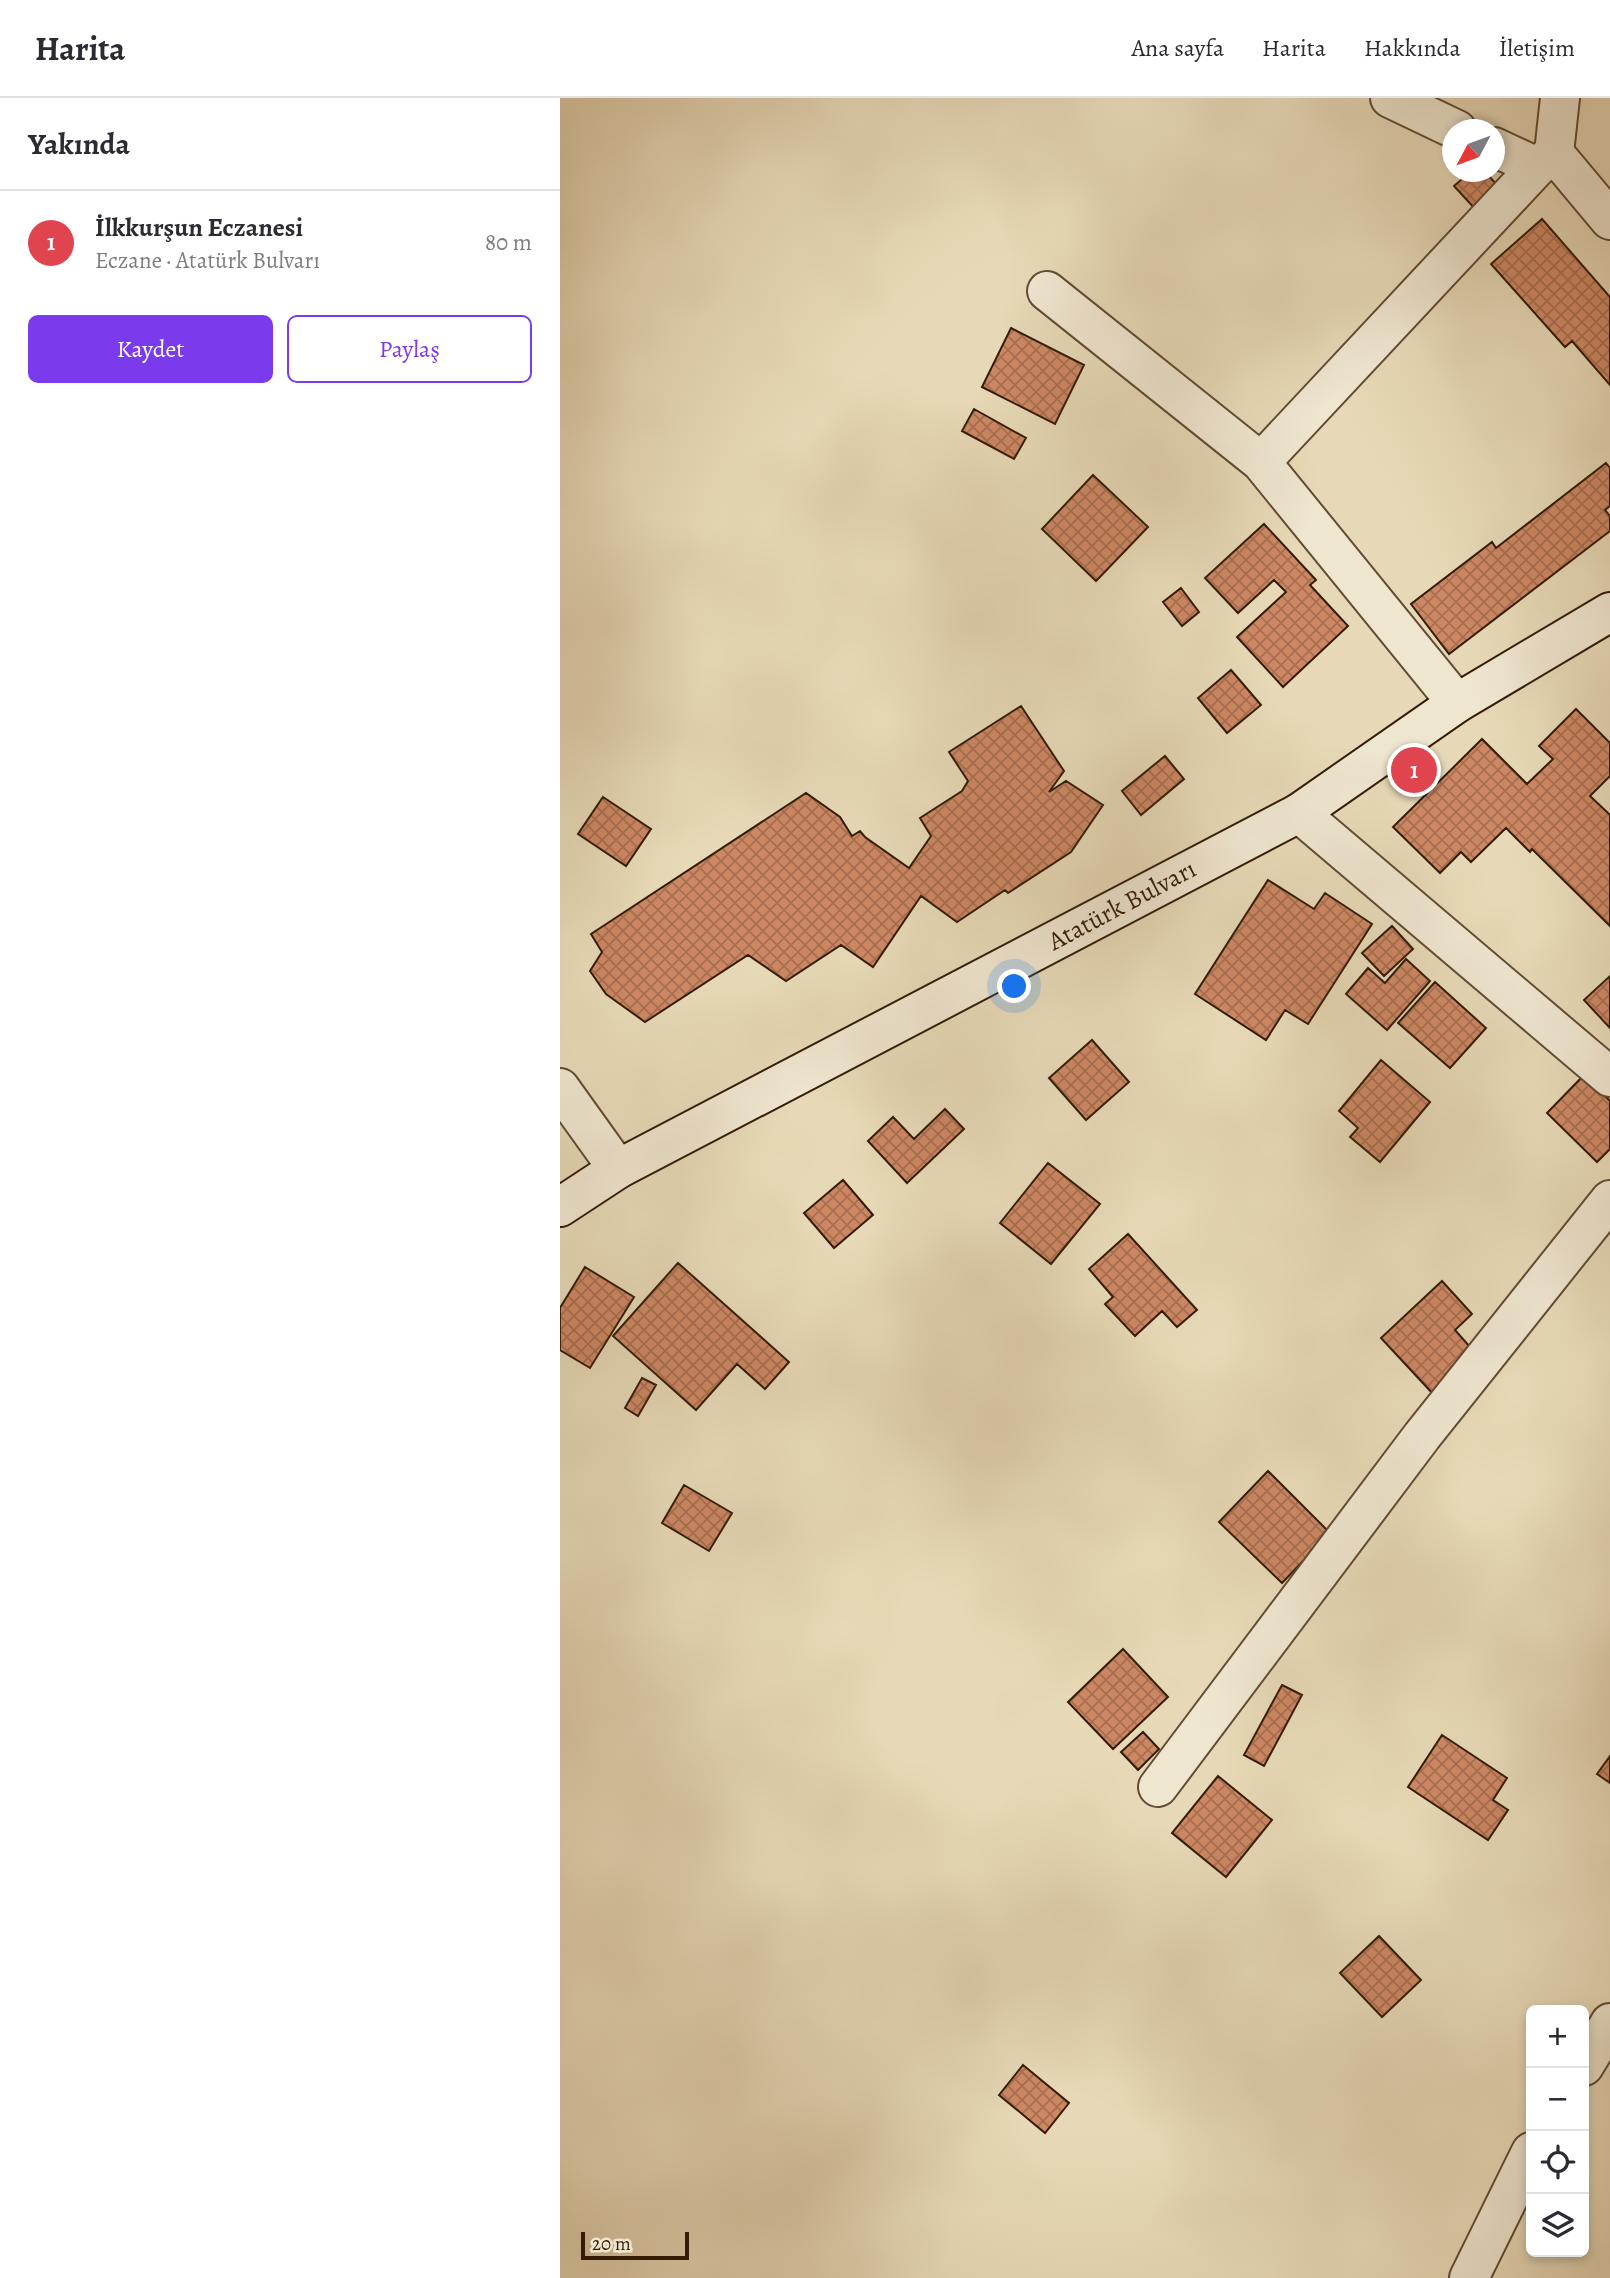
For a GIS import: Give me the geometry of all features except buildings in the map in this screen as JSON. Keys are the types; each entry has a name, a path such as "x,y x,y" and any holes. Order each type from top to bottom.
{"street":[{"path":"1390,98 1442,123"},
{"path":"1261,462 1545,160 1560,98"},
{"path":"1505,150 1545,160 1610,220"},
{"path":"1047,290 1261,462 1457,703"},
{"name":"Atatürk Bulvarı","path":"560,1207 618,1169 1299,813 1457,703 1610,612"},
{"path":"1299,813 1610,1077"},
{"path":"560,1088 618,1169"},
{"path":"1158,1787 1422,1436 1610,1199"},
{"path":"1589,2058 1610,2023"},
{"path":"1469,2278 1526,2162"}],"place":[{"name":"İlkkurşun Eczanesi","path":"1414,770"}]}
